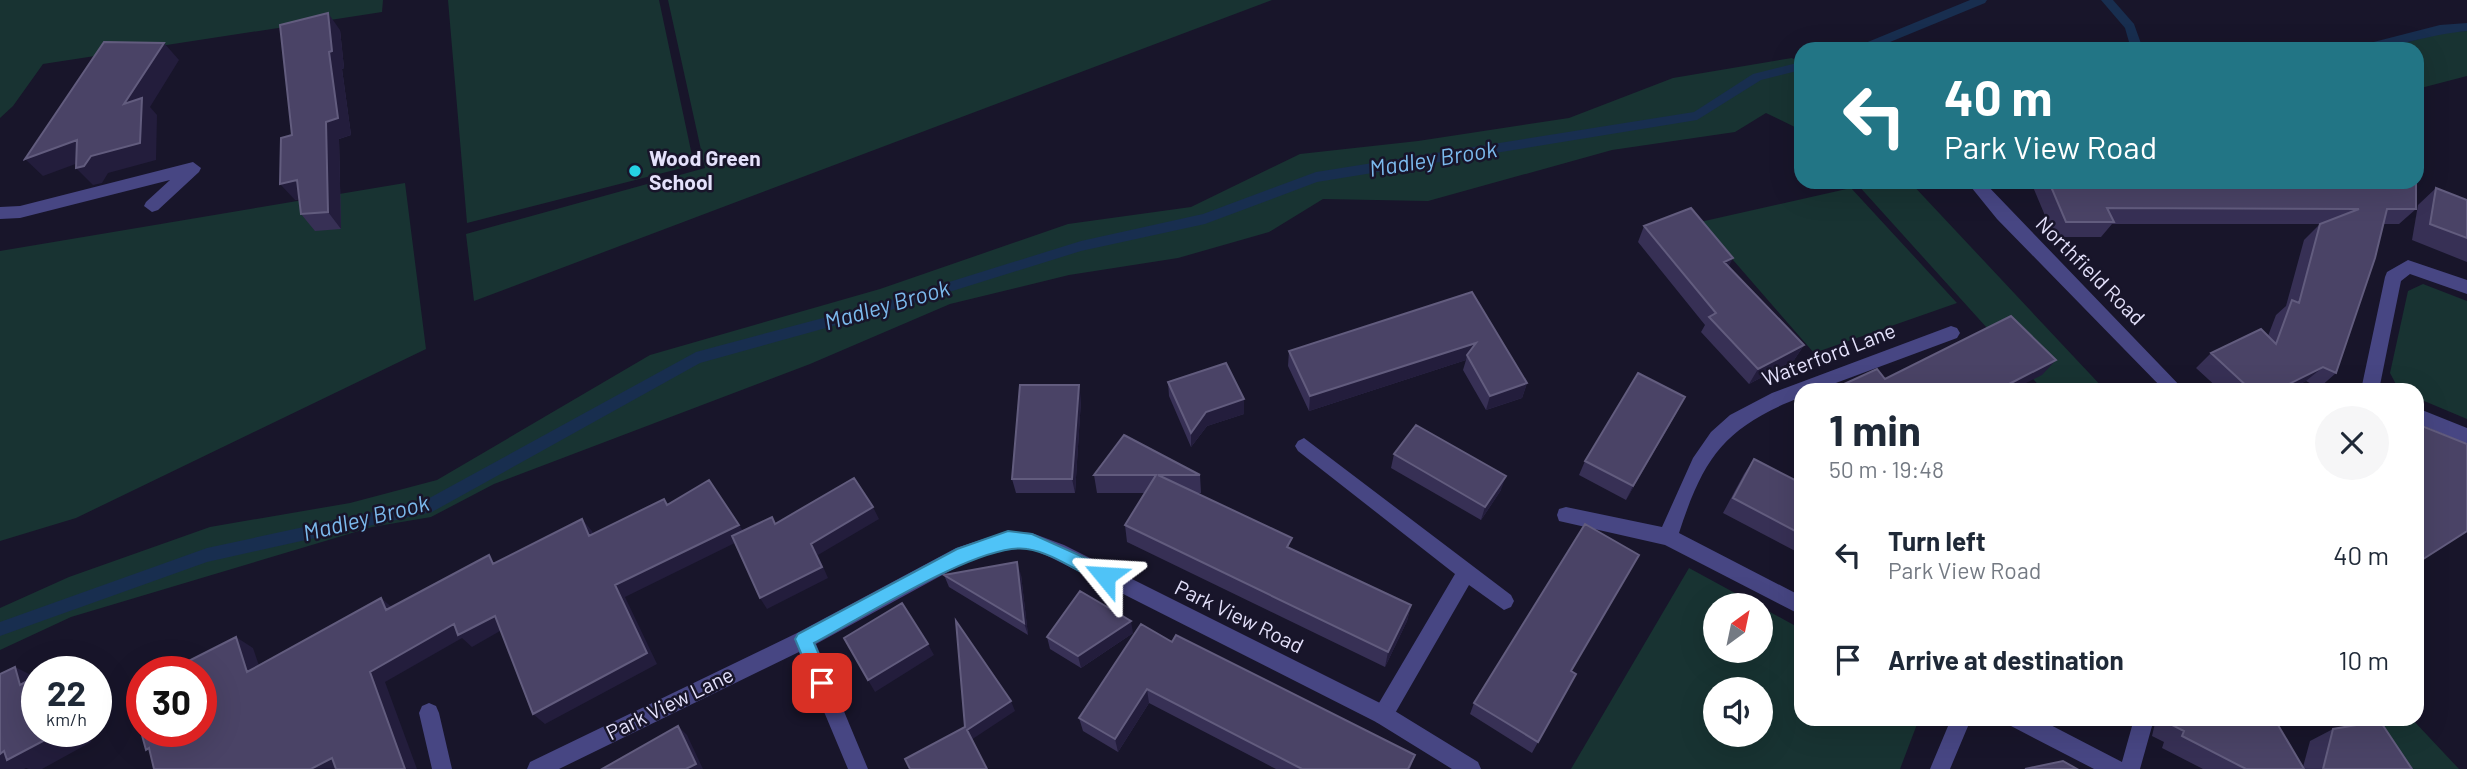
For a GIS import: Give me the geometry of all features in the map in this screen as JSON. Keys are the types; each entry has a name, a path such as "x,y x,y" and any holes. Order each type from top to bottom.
{"street":[{"path":"0,213 20,212 193,168 152,205"},
{"name":"Northfield Road","path":"1981,189 2003,215 2168,383"},
{"path":"2371,383 2393,277 2408,267 2467,287"},
{"name":"Waterford Lane","path":"1815,383 1951,333"},
{"name":"Waterford Lane","path":"1668,537 1683,491 1703,454 1731,423 1794,392"},
{"path":"2424,418 2467,436"},
{"path":"1304,446 1504,601"},
{"path":"1566,515 1668,537 1794,602"},
{"name":"Park View Road","path":"804,639 963,554 1008,539 1032,541 1383,715 1471,769"},
{"path":"1383,715 1466,573"},
{"path":"804,639 858,769"},
{"name":"Park View Lane","path":"537,769 804,639"},
{"path":"429,713 443,769"},
{"path":"1940,769 1958,726"},
{"path":"2032,726 2115,769"},
{"path":"2130,769 2142,726"}],"green space":[{"path":"0,0 383,0 382,12 43,64 13,106 0,118"},
{"path":"448,0 659,0 694,165 467,223"},
{"path":"668,0 1272,0 474,301 466,234 705,168"},
{"path":"2467,31 2467,76 2424,87 2424,42 2408,42 2443,32"},
{"path":"1792,58 1794,127 1766,113 1735,132 1612,150 1428,201 1323,199 1269,232 1178,258 1069,275 950,304 810,364 494,484 431,517 372,527 71,617 0,650 0,608 69,577 210,527 350,503 437,480 650,355 880,289 1068,224 1191,207 1300,154 1418,141 1569,118 1673,78"},
{"path":"405,183 426,349 76,518 0,541 0,251"},
{"path":"1852,189 1957,303 1814,353 1700,222"},
{"path":"1862,189 1917,189 2098,383 2037,383"},
{"path":"2423,284 2467,301 2467,419 2424,401 2424,383 2395,383 2390,373 2408,291"},
{"path":"1689,568 1735,593 1703,593 1703,663 1773,663 1773,614 1794,625 1794,726 1916,726 1900,769 1571,769"},
{"path":"2345,726 2419,726 2459,769 2383,769"}],"building":[{"path":"328,13 332,51 329,52 338,118 326,122 328,212 301,214 297,180 280,184 281,138 292,135 280,25"},
{"path":"104,42 164,43 124,104 142,98 140,143 91,156 84,166 76,168 77,140 25,159"},
{"path":"2436,188 2467,200 2467,238 2430,224"},
{"path":"2052,189 2416,189 2416,209 2387,209 2375,258 2336,373 2323,367 2291,383 2243,383 2211,353 2261,329 2276,344 2292,300 2299,303 2320,224 2359,209 2107,208 2114,222 2066,222"},
{"path":"1691,208 1733,258 1724,262 1804,345 1758,369 1709,317 1716,313 1644,226"},
{"path":"1472,292 1527,383 1490,396 1467,355 1476,343 1310,396 1289,351"},
{"path":"2011,316 2056,360 2011,383 1846,383 1877,369 1885,379"},
{"path":"1226,363 1244,399 1206,412 1191,433 1168,382"},
{"path":"1638,373 1685,397 1633,486 1585,461"},
{"path":"1020,385 1079,385 1072,479 1012,479"},
{"path":"1416,425 1506,476 1485,507 1394,454"},
{"path":"2424,427 2467,444 2467,531 2424,559"},
{"path":"1124,435 1200,475 1158,475 1292,538 1287,547 1411,605 1388,652 1125,525 1156,475 1094,475"},
{"path":"1754,459 1794,479 1794,530 1733,498"},
{"path":"854,478 873,507 811,544 822,567 760,598 732,536 772,517 775,524"},
{"path":"709,480 739,525 615,585 647,653 533,714 495,616 458,635 454,624 370,672 405,769 336,769 332,758 311,769 154,769 149,748 146,750 145,747 217,747 217,656 199,656 236,637 247,672 381,598 386,610 489,555 493,564 582,519 589,536 664,499 667,505"},
{"path":"1585,524 1639,555 1571,671 1576,674 1538,742 1474,703"},
{"path":"1017,562 1024,623 944,575"},
{"path":"1080,591 1131,621 1078,656 1047,637"},
{"path":"902,603 928,644 868,680 844,638"},
{"path":"956,621 1011,701 967,730 987,769 910,769 905,759 965,727"},
{"path":"1141,624 1172,642 1176,635 1415,755 1408,769 1302,769 1147,689 1115,739 1079,718"},
{"path":"15,667 21,684 21,747 32,747 7,760 4,751 0,754 0,674"},
{"path":"678,726 696,764 686,769 602,769"},
{"path":"2174,726 2279,726 2304,769 2246,769 2182,736 2184,731"},
{"path":"2383,726 2412,769 2323,769 2333,729"},
{"path":"2063,761 2077,769 2025,769"}],"waterway":[{"name":"Madley Brook","path":"1879,42 1981,0"},
{"name":"Madley Brook","path":"2107,0 2130,27 2135,42"},
{"name":"Madley Brook","path":"2389,42 2440,29 2467,27"},
{"name":"Madley Brook","path":"0,629 207,555 427,507 696,358 898,303 1081,246 1205,219 1316,177 1697,116 1757,77 1794,68"}],"place":[{"name":"Wood Green School","path":"635,171"}],"route":[{"path":"822,683 804,639 917,576 963,554 1008,539 1032,541 1105,576"}]}
